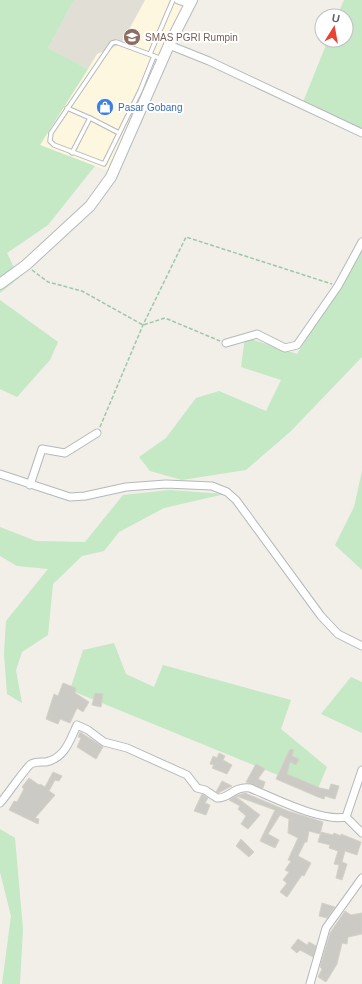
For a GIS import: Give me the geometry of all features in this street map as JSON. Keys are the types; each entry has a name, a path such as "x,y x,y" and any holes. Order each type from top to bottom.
{"main road":[{"path":"0,284 26,265 90,206 111,177 156,56 169,46 191,2"}],"street":[{"path":"178,0 191,2"},
{"path":"169,46 209,61 362,133"},
{"path":"226,343 257,334 285,348 297,345 338,286 362,242"},
{"path":"30,485 42,448 65,452 97,433"},
{"path":"0,474 70,497 85,496 126,487 166,484 207,486 227,492 236,500 321,616 338,634 362,646"},
{"path":"0,804 31,764 41,761 46,762 61,755 65,751 77,725 88,730 104,742 127,748 187,776 197,788 205,790 217,798 226,796 241,787 250,788 318,815 340,818 346,817"},
{"path":"346,817 362,770"},
{"path":"346,817 362,833"},
{"path":"310,984 326,928 362,878"}],"lane":[{"path":"156,56 116,42 112,43 49,137 54,145 104,164 156,56 173,0"},
{"path":"67,108 119,133"},
{"path":"72,153 90,118"}],"path":[{"path":"97,433 143,325 186,237 338,286"},
{"path":"26,265 48,282 82,291 143,325 165,318 226,343"}],"shaded area":[{"path":"74,0 145,0 121,44 97,54 88,69 48,48"},
{"name":"Pasar Gobang","path":"145,0 174,0 192,7 117,174 40,145 97,54 121,44"}],"green space":[{"path":"0,0 74,0 48,48 88,69 40,145 95,166 48,225 7,253 19,278 0,293"},
{"path":"344,0 362,0 362,135 301,107 325,48 354,48 354,8 340,8"},
{"path":"362,236 362,357 290,432 246,470 182,480 150,471 139,457 166,438 196,398 219,391 266,411 281,380 241,367 245,337 297,354 335,292"},
{"path":"0,300 58,342 50,360 17,397 0,389"},
{"path":"362,471 362,570 335,545 354,507"},
{"path":"169,490 225,494 164,508 119,532 104,551 82,556 53,584 48,635 22,652 16,670 22,703 7,694 4,654 6,621 48,569 17,566 0,556 0,527 36,541 85,542 123,495"},
{"path":"114,643 126,674 154,687 163,665 291,700 281,729 327,767 317,791 70,690 83,650"},
{"path":"351,677 362,682 362,733 321,714"},
{"path":"0,829 15,838 23,929 20,984 2,984 11,916 0,872"}],"building":[{"path":"63,683 76,688 75,693 89,702 83,712 77,708 70,723 60,719 58,724 46,719 54,694 58,696"},
{"path":"95,693 103,694 101,707 92,705"},
{"path":"80,732 103,747 96,759 77,747 81,738 78,737"},
{"path":"290,749 294,750 292,756 299,759 296,765 290,762 287,774 320,788 329,790 331,784 339,786 335,799 325,796 324,799 318,797 276,779"},
{"path":"219,753 225,756 223,760 232,765 227,774 212,768 214,765 210,764 213,756 217,758"},
{"path":"256,764 265,769 258,779 265,782 263,788 246,782"},
{"path":"53,772 62,776 59,781 55,780 49,791 55,795 35,818 39,819 38,824 9,810 14,801 17,802 24,789 22,787 29,778 45,787"},
{"path":"222,781 232,786 218,793 216,792"},
{"path":"245,793 288,811 323,822 320,834 309,831 307,842 305,842 298,856 311,863 304,876 302,875 287,897 280,892 287,883 283,880 289,872 285,870 291,861 288,860 298,838 288,833 289,819 280,815 268,834 279,840 275,848 260,841 275,810 236,796"},
{"path":"202,794 208,798 205,803 210,805 206,815 194,811"},
{"path":"235,796 260,815 248,829 241,824 246,816 238,809 240,806 229,800"},
{"path":"321,832 333,835 334,833 341,836 341,834 361,842 357,855 345,851 342,862 347,864 342,880 336,878 339,865 334,864 338,851 329,848 330,845 318,842"},
{"path":"241,839 254,852 249,857 236,846"},
{"path":"322,903 335,907 327,918 319,916"},
{"path":"345,911 351,915 362,913 362,934 348,937 347,944 342,943 337,964 326,982 318,977 322,969 320,967 330,933"},
{"path":"298,939 307,945 309,942 316,946 313,957 300,950 297,953 291,948"}],"place":[{"name":"SMAS PGRI Rumpin","path":"132,37"},
{"name":"Pasar Gobang","path":"105,107"}]}
